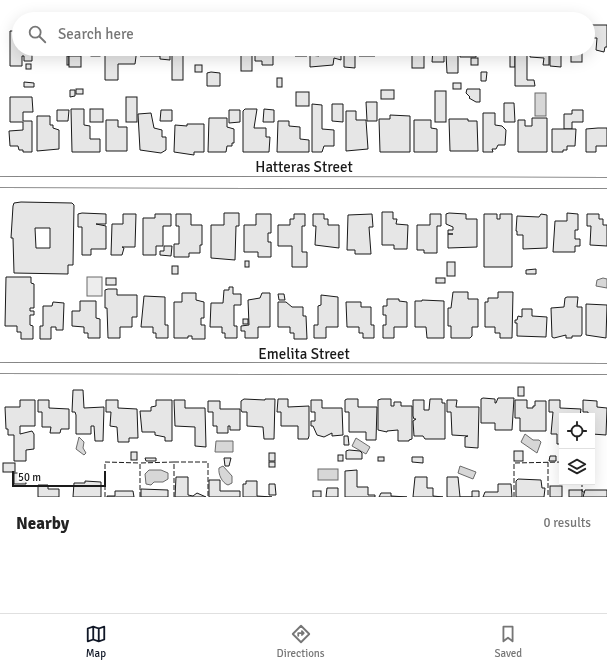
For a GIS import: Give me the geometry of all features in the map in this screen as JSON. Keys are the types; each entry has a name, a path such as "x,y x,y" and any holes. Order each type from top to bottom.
{"street":[{"name":"Hatteras Street","path":"0,182 607,183"},
{"name":"Emelita Street","path":"0,368 607,369"}],"shaded area":[{"path":"535,93 546,93 546,116 535,116"},
{"path":"87,277 102,277 102,296 87,296"},
{"path":"603,278 607,279 607,288 596,286 597,280"},
{"path":"525,434 533,440 539,440 541,442 537,453 521,442"},
{"path":"79,437 84,442 83,448 86,453 84,455 76,449"},
{"path":"356,438 370,447 366,454 352,446"},
{"path":"216,441 233,441 233,452 215,452"},
{"path":"223,466 232,476 232,483 228,485 222,480 219,473 219,468"},
{"path":"460,466 476,472 473,479 458,473"},
{"path":"318,469 338,469 338,480 318,480"},
{"path":"149,470 161,470 168,473 168,479 163,482 154,482 151,485 146,484 145,474"}],"building":[{"path":"595,25 607,25 607,47 605,47 604,52 596,50 597,38 595,38"},
{"path":"10,31 12,31 12,56 22,56 22,66 10,66"},
{"path":"24,56 32,56 32,61 24,61"},
{"path":"67,56 69,56 69,65 67,65"},
{"path":"69,56 81,56 81,67 69,67"},
{"path":"105,56 136,56 135,64 118,64 118,80 105,80"},
{"path":"160,56 170,56 170,60 160,59"},
{"path":"172,56 183,56 183,80 172,80"},
{"path":"241,56 252,56 252,71 241,71"},
{"path":"255,56 273,56 273,65 262,65 262,61 255,61"},
{"path":"310,56 341,56 341,60 334,58 333,65 310,67"},
{"path":"344,56 355,56 355,68 344,67"},
{"path":"412,56 424,56 424,68 412,68"},
{"path":"432,56 444,56 444,62 432,62"},
{"path":"446,56 458,56 458,73 447,73"},
{"path":"460,56 476,56 476,57"},
{"path":"510,56 515,56 515,67 510,67"},
{"path":"515,56 527,56 527,80 534,80 535,86 515,86"},
{"path":"549,56 549,65 543,65 544,58 530,57"},
{"path":"550,56 561,56 561,67 550,66"},
{"path":"571,56 582,56 582,62 571,62"},
{"path":"471,58 478,58 478,65 471,65"},
{"path":"26,64 31,64 31,69 26,69"},
{"path":"195,65 202,65 202,72 195,72"},
{"path":"481,72 487,72 486,81 481,81"},
{"path":"207,73 220,73 220,86 207,86"},
{"path":"277,78 282,78 282,87 277,87"},
{"path":"24,82 34,83 34,87 24,87"},
{"path":"453,83 461,83 461,89 453,89"},
{"path":"76,89 83,89 83,94 76,94"},
{"path":"467,89 480,89 480,102 476,102 469,98 470,97 466,93"},
{"path":"70,90 75,90 75,96 70,97"},
{"path":"381,90 394,90 394,99 381,99"},
{"path":"435,91 446,91 446,122 435,122"},
{"path":"296,92 309,92 309,106 296,106"},
{"path":"10,97 32,97 33,112 23,112 23,121 32,121 32,152 23,152 23,150 19,150 18,146 10,146 9,131 23,130 23,122 10,122"},
{"path":"126,97 137,97 137,122 126,122"},
{"path":"366,102 377,102 377,121 367,121"},
{"path":"504,103 514,103 515,122 504,122"},
{"path":"312,104 322,105 322,129 334,130 334,146 324,146 322,152 312,152"},
{"path":"332,104 343,104 343,122 332,121"},
{"path":"71,109 84,109 84,125 90,126 90,139 100,139 100,152 72,152"},
{"path":"90,109 103,109 103,122 90,122"},
{"path":"245,109 257,109 254,128 266,128 266,137 270,137 269,152 243,152 243,111"},
{"path":"264,109 274,110 274,122 263,122"},
{"path":"57,110 69,110 68,121 57,121"},
{"path":"161,110 172,110 172,121 160,121"},
{"path":"229,110 240,110 240,122 229,123"},
{"path":"572,110 583,110 583,122 572,122 572,129 564,129 564,114 572,114"},
{"path":"346,111 356,111 356,120 366,120 368,149 346,151"},
{"path":"151,113 154,128 162,130 162,137 166,137 166,150 161,153 140,150 138,114"},
{"path":"483,113 495,113 495,125 502,126 506,130 505,145 498,145 496,149 492,149 493,152 483,152"},
{"path":"390,115 410,116 410,152 380,152 379,119 390,119"},
{"path":"37,116 50,116 50,125 53,125 53,128 59,130 59,149 37,151"},
{"path":"209,118 227,118 227,127 234,129 234,143 232,143 232,146 227,146 226,152 208,152"},
{"path":"532,118 547,118 547,152 518,152 518,120 525,120 525,126 532,126"},
{"path":"449,119 468,119 468,121 477,121 478,151 450,151"},
{"path":"106,120 118,120 118,127 127,127 127,151 106,151"},
{"path":"414,120 431,120 431,128 437,129 437,152 414,152"},
{"path":"278,121 289,121 289,126 300,127 300,139 309,140 309,152 277,152"},
{"path":"187,124 204,124 204,152 194,152 194,155 174,152 175,125 187,126"},
{"path":"607,128 607,146 596,146 596,152 586,152 586,129"},
{"path":"552,129 576,129 575,146 567,146 567,150 563,150 563,152 552,152"},
{"path":"14,203 72,203 74,205 73,265 68,265 68,274 14,273 13,238 11,238","holes":["35,228 50,228 50,248 36,248"]},
{"path":"382,212 393,212 393,219 397,219 396,224 408,225 407,249 394,249 394,245 382,245"},
{"path":"224,213 239,213 239,226 236,226 235,260 211,258 211,225 224,225"},
{"path":"567,213 578,214 578,230 575,230 575,239 580,239 580,246 575,246 575,252 553,252 555,221 567,221"},
{"path":"78,214 106,214 106,224 96,224 106,226 106,249 91,249 91,255 82,255 82,227 78,227"},
{"path":"123,214 136,214 135,247 122,247 124,248 122,255 111,255 112,224 123,224"},
{"path":"155,214 171,214 171,226 163,226 163,246 156,246 156,255 143,255 143,218 155,218"},
{"path":"176,214 191,214 191,225 202,225 202,245 200,245 200,253 189,253 189,257 174,257 174,244 179,244 179,226 176,226"},
{"path":"256,214 271,214 271,233 268,233 268,242 271,242 271,257 258,257 258,252 244,252 244,225 256,225"},
{"path":"294,214 305,214 305,226 302,226 302,252 307,252 307,267 292,267 292,246 278,246 278,225 290,225 290,219 294,219"},
{"path":"313,214 324,214 324,219 328,219 328,225 339,225 339,248 315,245 316,226 313,226"},
{"path":"372,214 373,227 369,227 371,254 355,254 355,250 347,250 348,215"},
{"path":"430,214 441,214 441,226 437,226 437,253 424,253 424,250 417,250 417,225 430,225"},
{"path":"446,214 466,214 466,219 477,219 477,247 448,248 448,230 453,230 453,227 446,224"},
{"path":"484,214 497,214 497,219 500,219 500,214 512,214 512,267 484,267"},
{"path":"541,214 547,215 547,248 523,249 523,235 517,235 516,231 517,216 539,217"},
{"path":"587,214 599,214 599,219 603,219 603,225 607,225 607,246 590,245 591,226 587,226"},
{"path":"164,246 172,246 171,256 160,255 160,251 164,251"},
{"path":"245,261 249,261 249,267 245,267"},
{"path":"447,262 455,262 455,276 447,276"},
{"path":"172,266 178,266 178,274 172,274"},
{"path":"536,269 536,274 526,274 526,270"},
{"path":"6,277 31,277 31,283 34,284 34,308 30,308 30,311 34,311 34,315 30,315 30,325 33,326 33,339 21,339 21,332 17,332 17,326 5,326"},
{"path":"106,278 116,278 116,285 106,285"},
{"path":"436,278 445,278 445,283 436,283"},
{"path":"229,287 233,287 233,294 241,294 241,305 234,305 234,326 237,326 237,338 225,338 225,333 222,333 222,327 210,327 211,303 223,303 224,290 229,290"},
{"path":"117,289 117,295 137,295 137,317 132,317 132,327 120,327 120,338 108,338 105,290"},
{"path":"453,292 468,292 468,299 478,299 478,327 472,327 472,336 470,338 451,338 451,326 448,326 448,308 451,308"},
{"path":"498,292 513,292 512,338 500,338 500,333 495,333 495,327 485,327 485,302 488,302 488,298 498,298"},
{"path":"182,293 196,293 196,300 204,302 204,318 201,318 201,325 205,325 205,339 192,339 192,336 188,336 188,338 174,338 174,302 182,302"},
{"path":"262,293 270,293 270,327 258,327 258,338 245,338 245,331 241,331 241,326 249,325 248,300 260,298"},
{"path":"278,294 284,294 285,300 279,300"},
{"path":"321,295 338,297 338,327 326,327 326,338 314,338 314,325 318,325 318,306 321,305"},
{"path":"144,296 165,297 165,325 168,325 168,338 156,338 156,333 153,333 153,327 141,327"},
{"path":"578,297 577,307 582,307 582,334 581,336 572,336 572,338 566,338 566,335 554,338 552,337 551,308 564,307 565,298"},
{"path":"387,299 399,299 399,301 407,302 407,327 394,327 394,338 383,338 383,325 386,325 386,315 383,315 383,306 387,306"},
{"path":"80,301 96,301 96,318 100,319 100,338 88,338 88,333 84,333 84,327 72,326 72,311 80,311"},
{"path":"415,301 444,301 444,338 427,338 426,327 415,327"},
{"path":"53,302 64,303 63,330 56,330 56,327 51,327 51,339 40,339 40,326 43,326 43,306 52,306"},
{"path":"278,302 286,302 292,307 303,307 303,316 306,316 307,339 294,339 294,333 290,333 290,327 278,327"},
{"path":"346,302 361,302 361,307 371,307 371,325 374,325 374,338 363,338 363,333 359,333 359,327 347,327"},
{"path":"586,304 607,305 606,338 586,335"},
{"path":"522,309 532,309 532,316 547,317 546,337 517,336 517,323 515,323 515,320 517,320 518,316 522,317"},
{"path":"243,319 248,319 248,324 243,324"},
{"path":"518,387 524,387 524,396 518,396"},
{"path":"73,390 83,390 84,408 104,407 103,441 95,441 94,426 91,426 91,434 76,434 76,415 75,412 72,412"},
{"path":"498,398 514,398 512,430 495,430 495,423 481,423 481,399 495,399 496,403"},
{"path":"244,399 275,399 274,439 264,439 263,427 247,426 247,412 242,412 241,410 241,401"},
{"path":"278,399 288,399 288,407 309,406 308,439 298,439 298,426 281,426 281,412 277,412"},
{"path":"358,399 358,407 377,407 376,440 366,440 366,432 349,432 349,412 345,412 345,400"},
{"path":"391,399 391,406 394,406 394,402 401,402 401,406 412,406 412,439 409,441 398,441 398,430 387,432 378,430 378,400"},
{"path":"430,399 442,399 442,403 445,403 445,439 425,439 423,436 414,436 413,421 416,419 414,419 413,416 413,400 424,400 424,410 429,410"},
{"path":"20,400 35,400 35,426 20,426 20,434 32,431 34,434 34,449 26,450 26,461 14,461 14,435 8,435 8,429 6,429 5,407 20,407"},
{"path":"38,400 49,400 49,408 69,409 69,429 61,429 60,433 50,433 51,427 42,427 42,412 38,412"},
{"path":"106,400 118,400 118,408 137,409 138,438 129,438 129,442 118,442 117,427 110,426 111,412 106,412"},
{"path":"156,400 172,400 172,441 165,441 165,437 155,435 155,432 142,432 140,411 151,411 151,407 156,406"},
{"path":"174,400 185,400 185,408 205,408 206,447 195,446 195,427 175,426"},
{"path":"311,400 322,400 322,408 342,408 343,435 332,436 332,433 324,437 317,435 313,426 311,426 311,421 315,421 315,412 311,412"},
{"path":"447,400 457,400 456,407 479,407 478,448 465,447 465,437 468,436 452,435 451,412 447,412"},
{"path":"515,400 527,400 527,408 533,408 533,406 535,406 535,401 546,401 546,431 520,431 520,418 515,418"},
{"path":"549,400 560,400 560,408 581,409 580,413 559,413 559,444 557,444 557,434 551,434 553,412 549,412"},
{"path":"583,400 597,401 597,407 607,408 606,435 595,434 595,413 583,412"},
{"path":"208,401 220,401 220,409 240,409 240,430 230,430 230,426 228,426 228,433 217,433 217,426 213,426 213,412 208,412"},
{"path":"344,436 348,436 349,445 344,445"},
{"path":"346,451 360,451 362,453 362,459 346,459"},
{"path":"514,451 523,451 523,461 514,461"},
{"path":"131,452 137,452 137,460 131,460"},
{"path":"269,453 275,453 275,461 269,461"},
{"path":"338,455 343,455 343,461 338,461"},
{"path":"550,456 556,456 556,461 549,461"},
{"path":"378,457 384,457 384,461 378,461"},
{"path":"412,457 423,457 423,463 412,462"},
{"path":"145,458 156,458 156,461 146,461"},
{"path":"224,458 231,458 229,466 225,466"},
{"path":"269,462 275,462 275,467 269,467"},
{"path":"3,463 15,463 15,472 3,472"},
{"path":"357,470 357,487 368,487 368,495 375,495 375,497 345,497 345,471"},
{"path":"14,473 26,473 26,484 14,484"},
{"path":"176,477 188,477 188,495 193,496 197,493 206,497 175,497"},
{"path":"415,477 427,477 427,488 433,488 433,496 443,497 413,497"},
{"path":"447,477 458,477 460,497 447,497"},
{"path":"518,479 541,480 542,488 545,488 544,497 516,497 516,481"},
{"path":"209,480 220,480 220,491 240,491 240,497 209,497"},
{"path":"85,481 101,482 101,497 73,497 74,483 85,483"},
{"path":"246,481 257,481 257,496 272,497 243,497 243,484 246,484"},
{"path":"269,484 275,484 276,495 269,495"},
{"path":"498,484 511,484 512,497 483,497 485,492 498,492"},
{"path":"38,485 48,485 48,489 59,489 59,497 38,497"},
{"path":"550,486 562,486 562,497 550,497"},
{"path":"327,488 338,488 338,497 326,497"},
{"path":"141,489 168,490 168,497 141,497"},
{"path":"569,490 582,490 582,497 569,497"},
{"path":"585,490 607,490 607,497 583,497"},
{"path":"115,491 133,491 134,497 107,497 115,496"},
{"path":"313,491 321,491 321,497 313,497"},
{"path":"472,491 479,491 479,497 472,497"},
{"path":"381,493 391,493 391,496 407,497 379,497"}],"fence":[{"path":"105,497 105,462 140,463"},
{"path":"140,497 140,463 174,462"},
{"path":"174,497 174,462 208,462 208,497"},
{"path":"548,462 548,497"},
{"path":"514,497 514,463 559,462"},
{"path":"582,485 582,491 585,493"}]}
